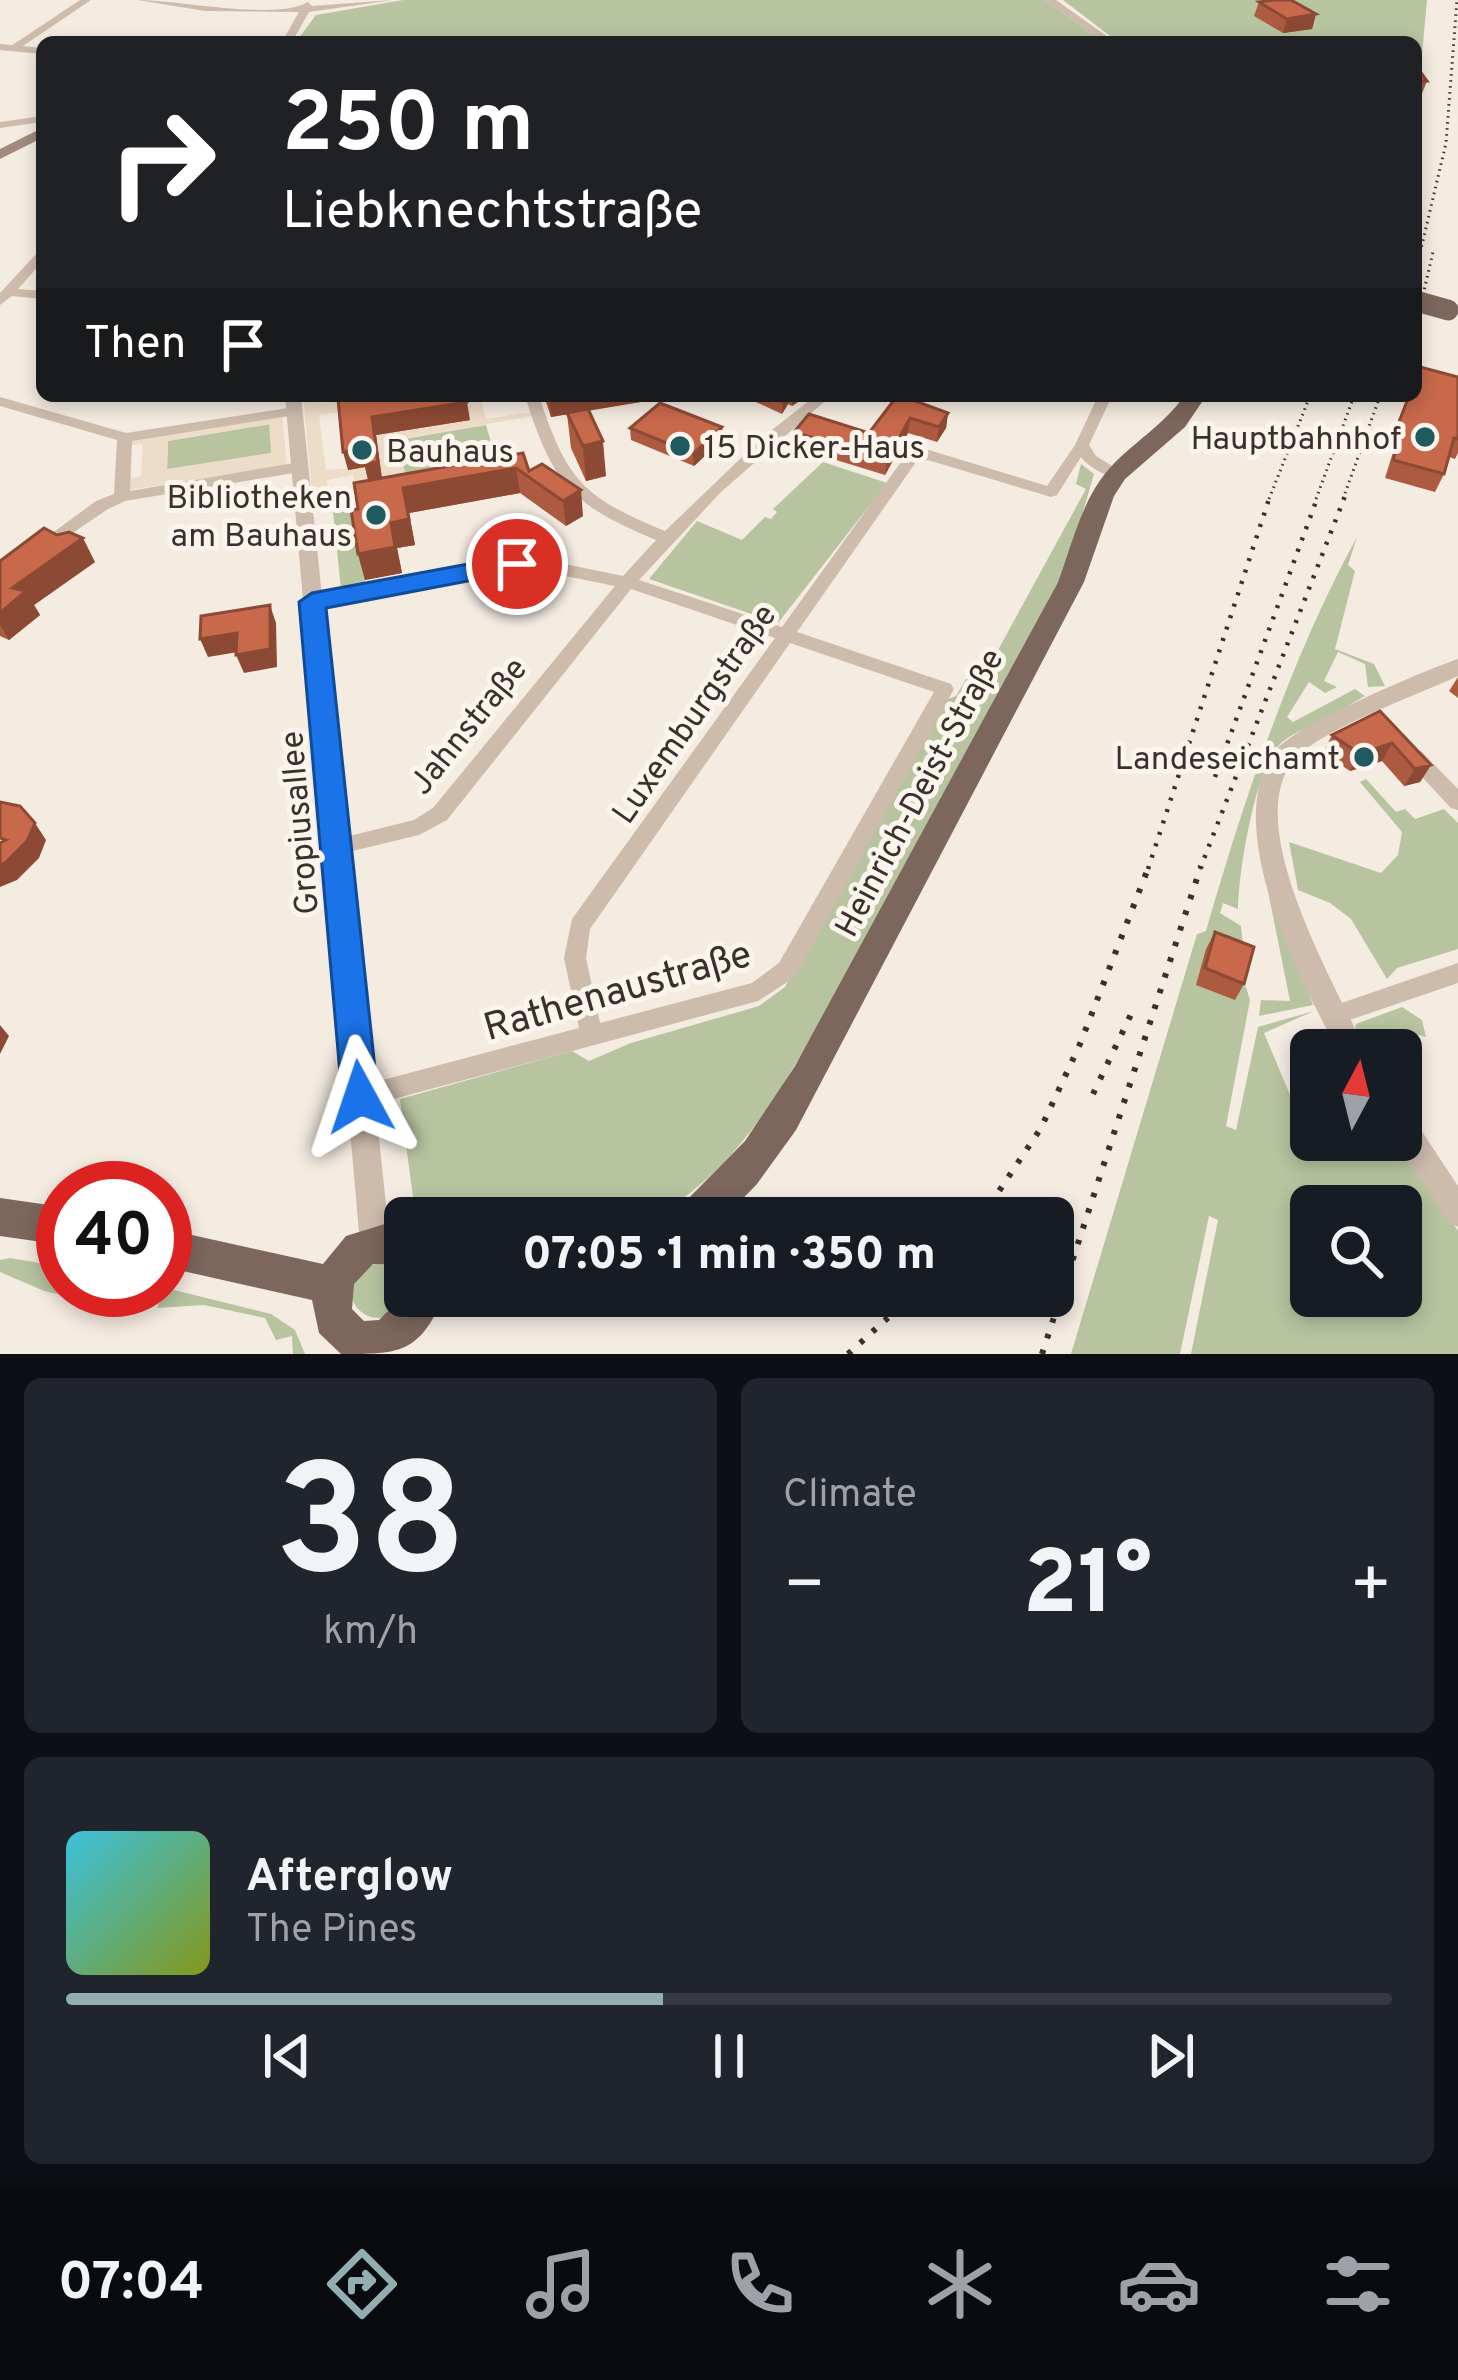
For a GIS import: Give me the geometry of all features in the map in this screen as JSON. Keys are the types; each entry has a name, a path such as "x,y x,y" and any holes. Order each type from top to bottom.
{"main road":[{"path":"0,155 36,135"},
{"path":"1422,306 1452,315"},
{"name":"Heinrich-Deist-Straße","path":"719,1197 742,1177 791,1107 1071,582 1102,496 1117,474 1171,428 1190,402"},
{"path":"0,1217 36,1222"},
{"path":"384,1247 348,1258 332,1285 330,1306 340,1329 356,1340 385,1347 412,1317"},
{"path":"192,1254 332,1285"}],"street":[{"path":"7,48 86,0"},
{"path":"143,0 226,6 388,0"},
{"path":"1050,0 1101,36"},
{"path":"290,36 307,6"},
{"path":"0,125 36,120"},
{"path":"6,297 36,263"},
{"path":"6,297 36,295"},
{"path":"0,400 125,438 294,403"},
{"path":"534,402 553,461 573,488 599,509 665,537"},
{"name":"Jahnstraße","path":"336,847 419,826 440,814 665,537 728,474 817,402"},
{"path":"1102,402 1082,446 1090,459 1117,474"},
{"name":"Gropiusallee","path":"294,403 360,1097 384,1215"},
{"path":"122,497 125,438"},
{"name":"Luxemburgstraße","path":"592,1037 575,958 580,926 911,458 929,455 1051,492 1082,446"},
{"path":"29,558 102,505 122,497 300,467"},
{"path":"312,602 517,564 626,583 785,634"},
{"name":"Rathenaustraße","path":"360,1097 758,991 783,976 945,689 785,634"},
{"path":"1340,1029 1281,894 1270,831 1271,782 1277,766 1299,743 1383,722 1458,667"},
{"path":"1383,722 1458,802"},
{"path":"1332,1016 1458,973"},
{"path":"1422,1157 1458,1213"}],"green space":[{"path":"403,0 1045,0 1096,36 300,36 316,15"},
{"path":"1063,0 1427,0 1422,54 1422,36 1110,36"},
{"path":"270,424 272,453 167,471 168,441"},
{"path":"486,425 500,474 408,490 398,440"},
{"path":"823,462 887,483 778,623 649,579 697,521 742,540 765,517 771,519 777,512 773,509"},
{"path":"1081,464 1094,474 1068,563 819,1024 768,1107 728,1158 684,1197 413,1197 400,1099 572,1051 589,1061 631,1043 759,1006 785,987 940,702 956,696 966,679 980,683 1086,489 1076,484"},
{"path":"361,508 358,536 365,580 363,585 341,589 333,511"},
{"path":"1357,537 1348,565 1355,571 1335,649 1374,664 1385,686 1368,687 1365,664 1338,652 1324,681 1337,687 1325,693 1309,682 1287,717 1293,722 1355,689 1365,696 1349,705 1348,711 1286,739 1262,776 1245,848 1238,909 1223,903 1220,913 1241,926 1245,964 1239,985 1246,987 1250,1000 1226,1126 1236,1130 1258,1027 1314,1011 1264,1033 1290,1095 1290,1161 1412,1161 1458,1231 1458,1354 1191,1354 1218,1220 1209,1216 1180,1354 1071,1354 1197,934 1206,931 1271,730 1311,630"},
{"path":"1366,779 1396,812 1405,809 1415,819 1444,809 1458,823 1458,949 1397,968 1387,979 1351,919 1330,903 1298,890 1289,842 1381,873 1398,855 1402,832 1360,782"},
{"path":"1265,876 1313,1005 1259,1016 1261,1000 1290,1001"},
{"path":"1402,1007 1422,1020 1426,1037 1422,1029 1355,1029 1356,1024"},
{"path":"0,1260 36,1262 36,1288 0,1272"},
{"path":"384,1265 384,1317 378,1318 359,1310 351,1291 359,1272"},
{"path":"192,1294 271,1314 295,1330 305,1354 293,1354 292,1336 276,1340 265,1318 192,1306"}],"shaded area":[{"path":"304,402 365,402 367,407 319,415 326,470 367,467 375,430 395,402 482,402 486,419 537,411 538,415 399,440 408,490 361,508 353,475 327,480 330,503 313,504"},
{"path":"282,416 287,465 129,490 129,479 141,476 143,444 130,445 131,441","holes":["269,424 271,453 167,469 168,441"]}],"building":[{"path":"1291,0 1316,14 1287,19 1259,2"},
{"name":"Hauptbahnhof","path":"1422,368 1458,377 1458,439 1454,438 1444,474 1393,460 1403,428 1397,427 1407,402 1422,402"},
{"path":"338,402 467,402 372,417 378,462 364,464 362,449 343,452"},
{"path":"892,402 918,402 948,413 939,427 910,418 887,460 794,432 809,414 869,433"},
{"path":"660,403 722,427 693,454 630,428"},
{"path":"588,409 603,441 583,446 567,413"},
{"path":"523,453 529,471 542,464 581,490 563,501 516,468 403,488 409,519 391,523 395,547 358,554 351,510 358,509 354,483"},
{"path":"44,528 83,538 12,588 26,591 0,613 0,561"},
{"path":"270,605 270,649 236,655 237,633 200,639 201,616"},
{"path":"1380,711 1431,765 1415,769 1392,743 1360,754 1332,735"},
{"path":"0,802 20,806 35,823 27,841 0,865 0,843 6,840 0,838"},
{"path":"1215,932 1254,947 1244,984 1205,968"}],"railway":[{"path":"1422,245 1446,143 1457,0"},
{"path":"1423,295 1433,252"},
{"path":"1269,499 1308,402"},
{"path":"1316,499 1352,402"},
{"path":"1343,499 1378,402"},
{"path":"1215,777 1318,496"},
{"path":"1200,869 1345,496"},
{"path":"1149,866 1269,499"},
{"path":"995,1197 1041,1128 1080,1044 1149,866"},
{"path":"1042,1354 1200,869"},
{"path":"1093,1094 1134,1008"},
{"path":"848,1354 889,1317"}],"place":[{"name":"Hauptbahnhof","path":"1425,437"},
{"name":"15 Dicker-Haus","path":"680,446"},
{"name":"Bauhaus","path":"362,450"},
{"name":"Bibliotheken am Bauhaus","path":"376,515"},
{"name":"Landeseichamt","path":"1364,757"}],"route":[{"path":"360,1097 312,602 517,564"}]}
